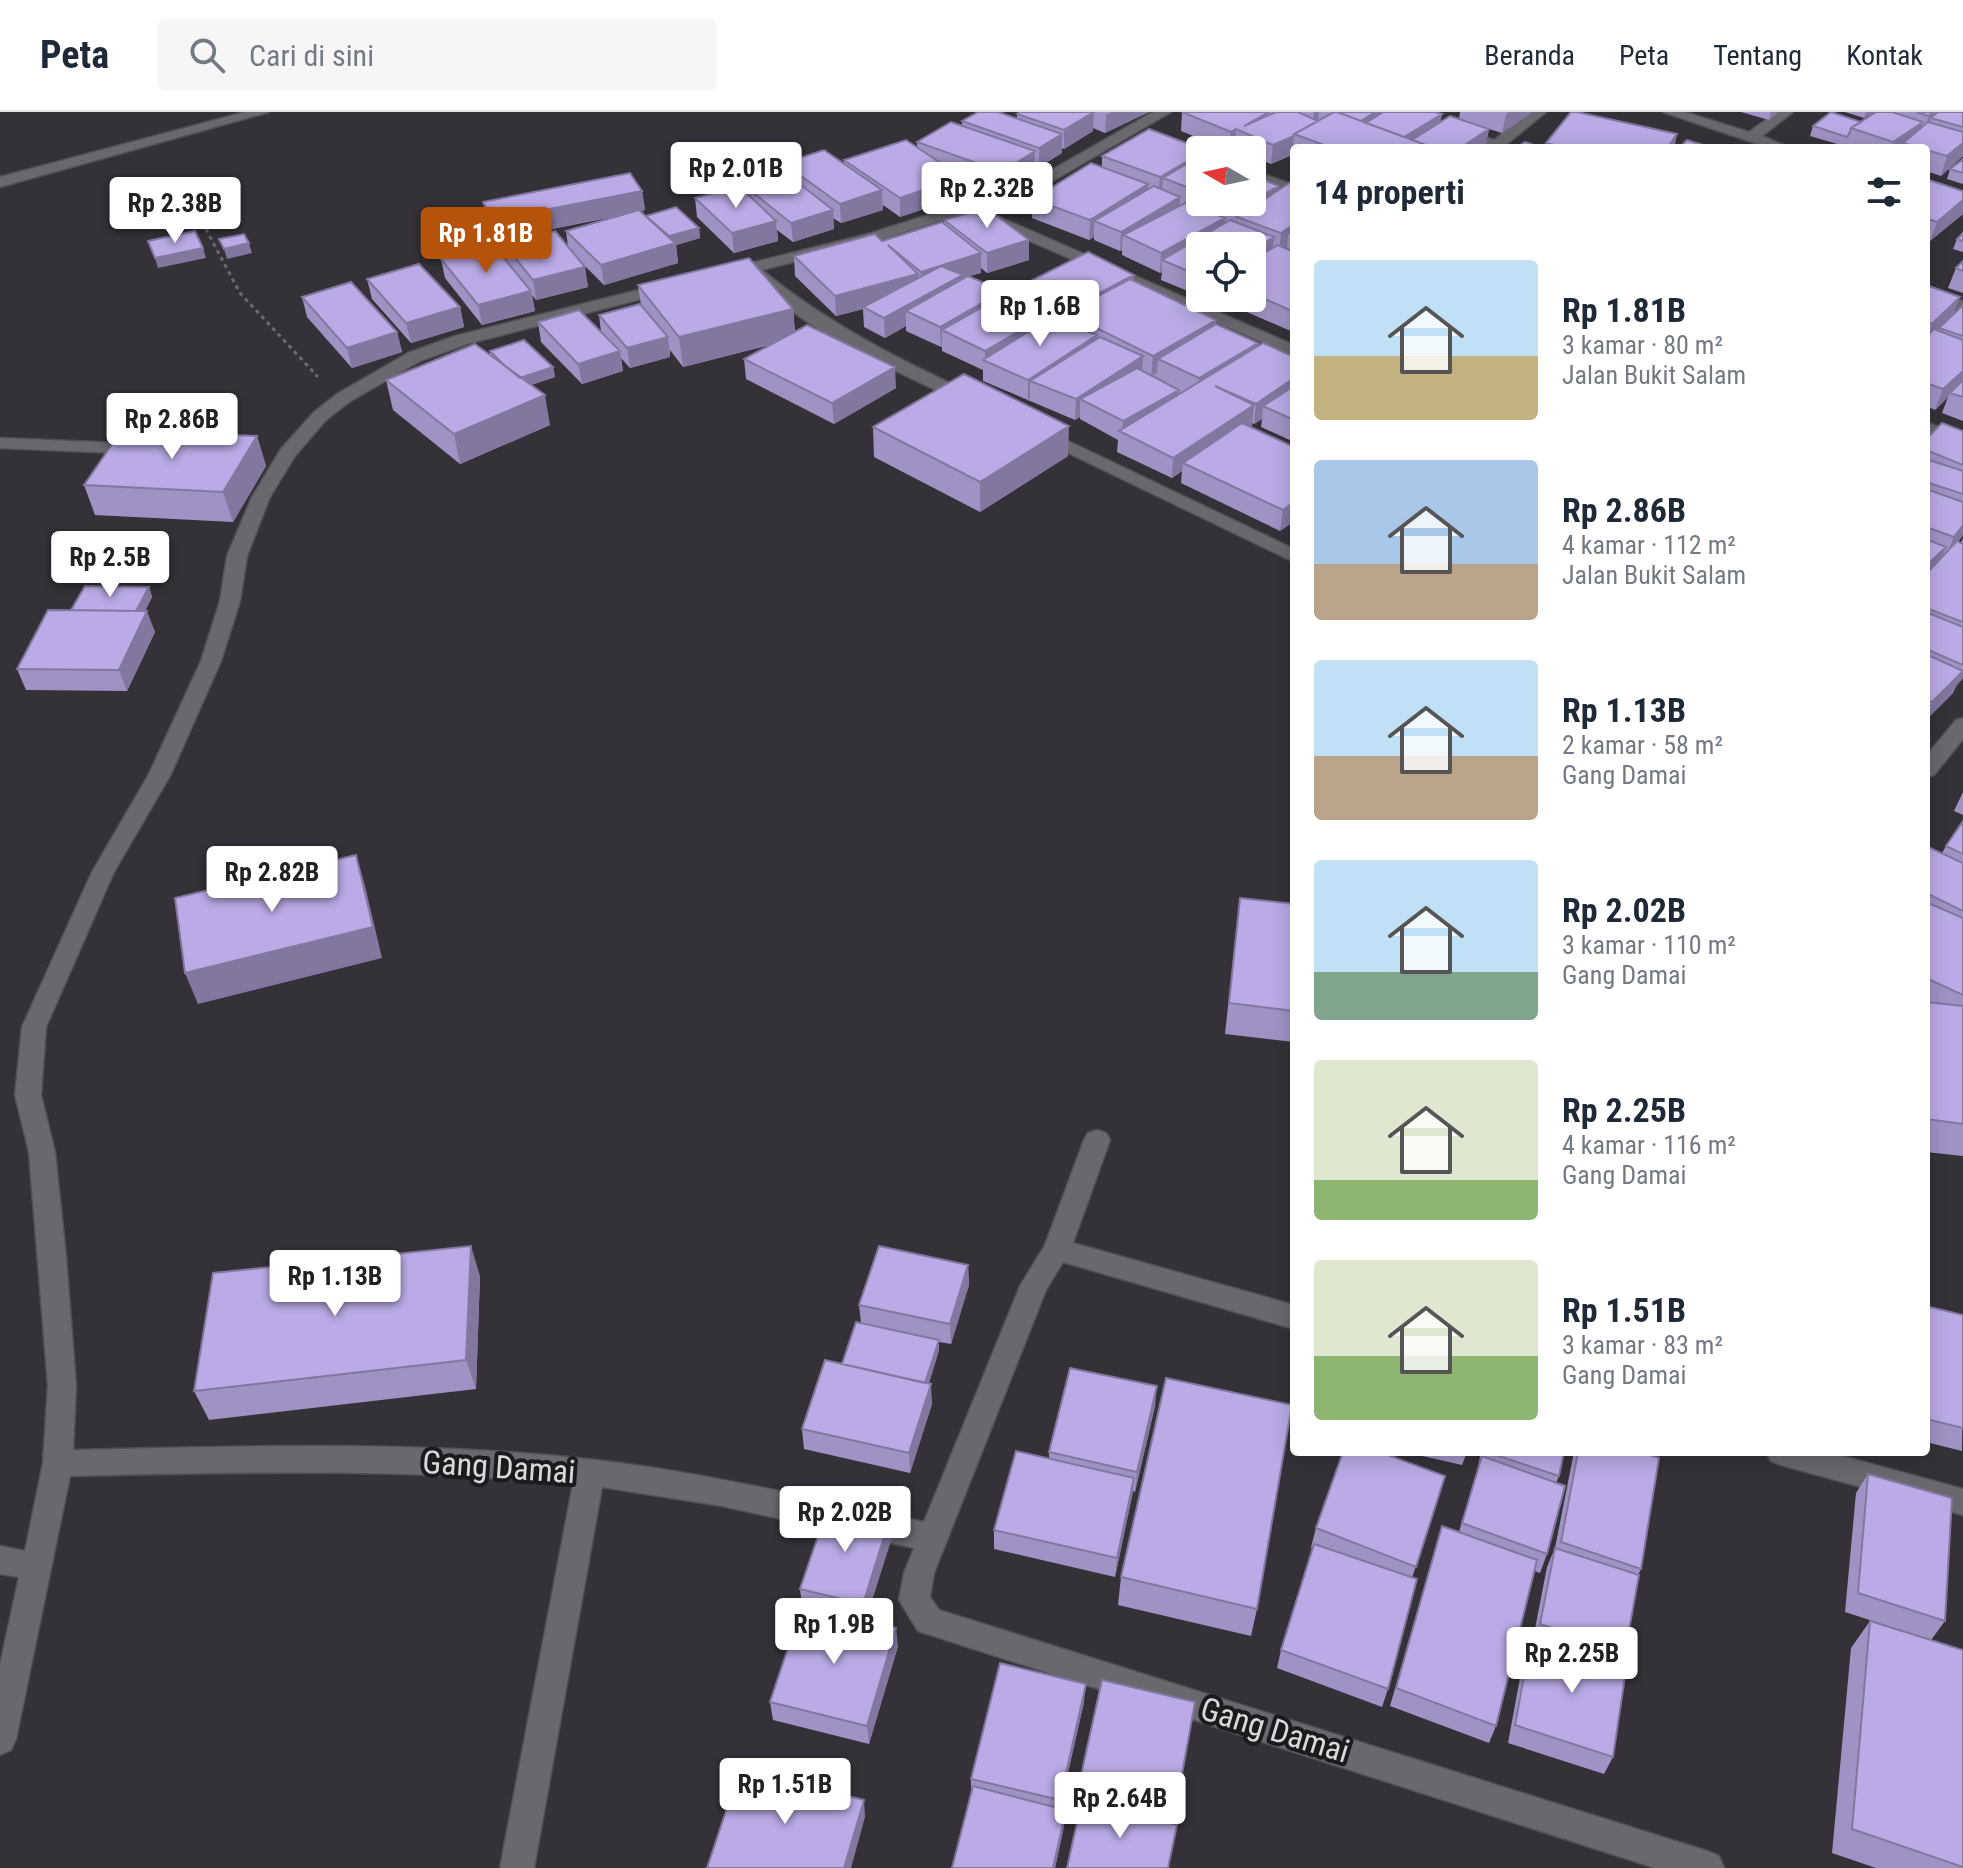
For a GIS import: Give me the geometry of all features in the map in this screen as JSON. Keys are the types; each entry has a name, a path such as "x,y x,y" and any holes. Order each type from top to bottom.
{"street":[{"path":"0,182 262,112"},
{"path":"0,1739 58,1463 62,1386 42,1152 28,1095 34,1027 103,872 160,774 211,661 230,601 237,556 279,453 343,398 431,350 874,237 970,209 1034,186 1138,133 1164,112"},
{"path":"1398,112 1491,144"},
{"path":"1503,144 1539,112"},
{"path":"1670,112 1770,144"},
{"path":"1750,138 1786,112"},
{"path":"1266,180 1290,189"},
{"path":"970,209 1290,349"},
{"path":"751,268 778,292 861,344 984,405"},
{"path":"1930,295 1963,306"},
{"path":"1024,425 1290,554"},
{"path":"1930,429 1963,442"},
{"path":"0,443 161,449"},
{"path":"1930,765 1963,725"},
{"name":"Gang Damai","path":"1097,1140 1057,1249 1034,1286 919,1573 914,1600 929,1621 1707,1868"},
{"path":"1057,1249 1290,1316"},
{"path":"1796,1456 1963,1502"},
{"name":"Gang Damai","path":"58,1463 244,1459 430,1461 590,1473 652,1481 933,1538"},
{"path":"517,1868 590,1473"},
{"path":"0,1560 38,1567"}],"path":[{"path":"202,222 240,293 310,371 343,398"}],"building":[{"path":"978,112 998,112 1062,134 1039,148 962,121"},
{"path":"1094,112 1064,130 1017,114"},
{"path":"1182,112 1269,112 1244,126 1276,112 1298,112 1318,121 1273,145 1266,142 1266,136 1252,136 1236,129 1231,132"},
{"path":"1337,112 1423,144 1321,144 1294,134"},
{"path":"1337,112 1375,112 1361,121"},
{"path":"1383,112 1442,114 1404,137 1366,123"},
{"path":"1571,112 1677,134 1670,144 1546,143"},
{"path":"1831,112 1861,122 1851,128 1847,137 1813,126"},
{"path":"1876,112 1892,112 1923,122 1893,142 1851,128"},
{"path":"1938,112 1963,112 1963,127 1931,118"},
{"path":"1450,116 1489,129 1466,144 1423,144 1412,140"},
{"path":"951,122 1035,151 1002,172 917,142"},
{"path":"1928,122 1963,132 1963,143 1947,156 1930,151 1930,144 1903,143"},
{"path":"1149,129 1186,143 1186,162 1160,177 1102,156"},
{"path":"906,140 962,177 900,198 844,160"},
{"path":"824,150 882,190 840,204 783,163"},
{"path":"1963,159 1963,173 1950,169"},
{"path":"1091,163 1148,184 1090,220 1033,199"},
{"path":"1186,164 1186,187 1163,178"},
{"path":"630,173 642,191 493,220 483,202"},
{"path":"787,174 833,210 791,223 745,186"},
{"path":"1930,180 1963,191 1963,200 1937,222 1930,219"},
{"path":"1266,181 1279,186 1266,193"},
{"path":"1290,183 1290,227 1281,233 1237,217 1266,216 1266,198"},
{"path":"739,186 776,221 732,233 695,198"},
{"path":"1154,186 1180,197 1121,232 1094,221"},
{"path":"1186,203 1186,216 1225,218 1199,232 1186,232 1186,239 1161,253 1123,235"},
{"path":"676,207 699,228 669,236 646,216"},
{"path":"986,208 1029,240 987,253 944,220"},
{"path":"639,210 675,243 601,265 566,231"},
{"path":"1230,220 1261,232 1210,232"},
{"path":"942,222 981,253 921,272 888,245 918,274 835,296 794,256 875,234 882,241"},
{"path":"195,231 203,248 155,258 148,241"},
{"path":"555,231 585,267 533,280 504,244"},
{"path":"244,234 249,243 224,249 219,239"},
{"path":"493,245 531,291 478,305 441,259"},
{"path":"1278,245 1290,250 1290,310 1266,299 1266,252"},
{"path":"1186,246 1186,270 1162,260"},
{"path":"1088,252 1134,275 1057,315 1011,291"},
{"path":"749,258 793,309 679,337 638,285"},
{"path":"419,264 460,307 406,323 367,279"},
{"path":"941,266 963,275 884,318 863,307"},
{"path":"968,276 1003,291 940,327 906,311"},
{"path":"1130,279 1186,306 1186,312 1199,312 1216,320 1153,356 1066,313"},
{"path":"351,282 397,332 347,348 302,297"},
{"path":"1930,286 1960,297 1932,324"},
{"path":"1006,294 1049,314 985,351 942,330"},
{"path":"640,304 668,337 627,348 599,315"},
{"path":"1963,305 1963,336 1939,328"},
{"path":"579,310 620,351 578,364 538,322"},
{"path":"1052,317 1097,335 1028,380 983,360"},
{"path":"1216,324 1258,343 1199,378 1158,359"},
{"path":"807,325 895,367 832,403 744,359"},
{"path":"1934,329 1963,340 1963,371 1943,389 1930,384 1930,333"},
{"path":"1100,337 1143,356 1076,399 1030,381"},
{"path":"524,340 553,367 520,378 490,351"},
{"path":"1263,343 1290,355 1290,381 1256,404 1215,386 1254,405 1173,458 1119,431"},
{"path":"475,344 545,395 454,434 386,380"},
{"path":"1137,368 1179,390 1123,421 1080,399"},
{"path":"964,374 1069,426 980,482 873,427"},
{"path":"1963,380 1963,397 1950,393"},
{"path":"1290,389 1290,418 1263,406"},
{"path":"1242,423 1290,445 1290,505 1283,510 1183,463"},
{"path":"1942,423 1963,431 1963,465 1930,452 1930,435"},
{"path":"122,430 257,436 223,492 84,485"},
{"path":"1930,460 1963,471 1963,494 1930,483"},
{"path":"1930,490 1963,502 1963,525 1954,537 1930,528"},
{"path":"1930,541 1946,547 1930,562"},
{"path":"1957,541 1963,544 1963,622 1930,610 1930,570"},
{"path":"85,586 149,587 136,611 71,610"},
{"path":"48,610 147,611 119,670 17,669"},
{"path":"1930,614 1963,627 1963,665 1930,651"},
{"path":"1930,656 1963,671 1930,701"},
{"path":"1963,821 1963,854 1946,846"},
{"path":"1930,848 1963,863 1963,911 1930,895"},
{"path":"356,855 373,927 185,973 175,898"},
{"path":"1240,898 1290,904 1290,1011 1229,1003"},
{"path":"1930,904 1963,918 1963,995 1930,980"},
{"path":"1930,1002 1963,1006 1963,1124 1930,1120"},
{"path":"471,1246 466,1360 194,1391 213,1273"},
{"path":"879,1246 968,1265 950,1324 859,1305"},
{"path":"1930,1307 1963,1315 1963,1428 1930,1420"},
{"path":"856,1322 939,1340 925,1383 842,1364"},
{"path":"825,1360 931,1384 909,1453 802,1429"},
{"path":"1070,1368 1157,1386 1137,1472 1049,1452"},
{"path":"1166,1378 1290,1405 1257,1609 1121,1577"},
{"path":"1016,1451 1134,1478 1117,1558 994,1530"},
{"path":"1342,1456 1391,1456 1445,1476 1416,1567 1316,1528"},
{"path":"1482,1456 1565,1486 1547,1554 1462,1523"},
{"path":"1499,1456 1563,1456 1559,1476"},
{"path":"1577,1456 1659,1458 1641,1569 1561,1542"},
{"path":"1868,1474 1952,1498 1945,1621 1858,1593"},
{"path":"829,1504 890,1518 863,1604 800,1589"},
{"path":"1442,1526 1537,1560 1496,1726 1396,1688"},
{"path":"1314,1544 1417,1579 1388,1689 1281,1650"},
{"path":"1555,1548 1639,1575 1625,1652 1540,1624"},
{"path":"802,1606 896,1628 867,1726 770,1702"},
{"path":"1870,1621 1963,1650 1963,1867 1852,1829"},
{"path":"1532,1633 1627,1663 1613,1757 1515,1725"},
{"path":"1000,1663 1086,1684 1060,1800 971,1779"},
{"path":"1102,1680 1195,1702 1175,1813 1078,1789"},
{"path":"740,1769 864,1800 844,1868 707,1868"},
{"path":"973,1786 1066,1810 1053,1868 952,1868"},
{"path":"1082,1800 1177,1825 1168,1868 1067,1868"}]}
